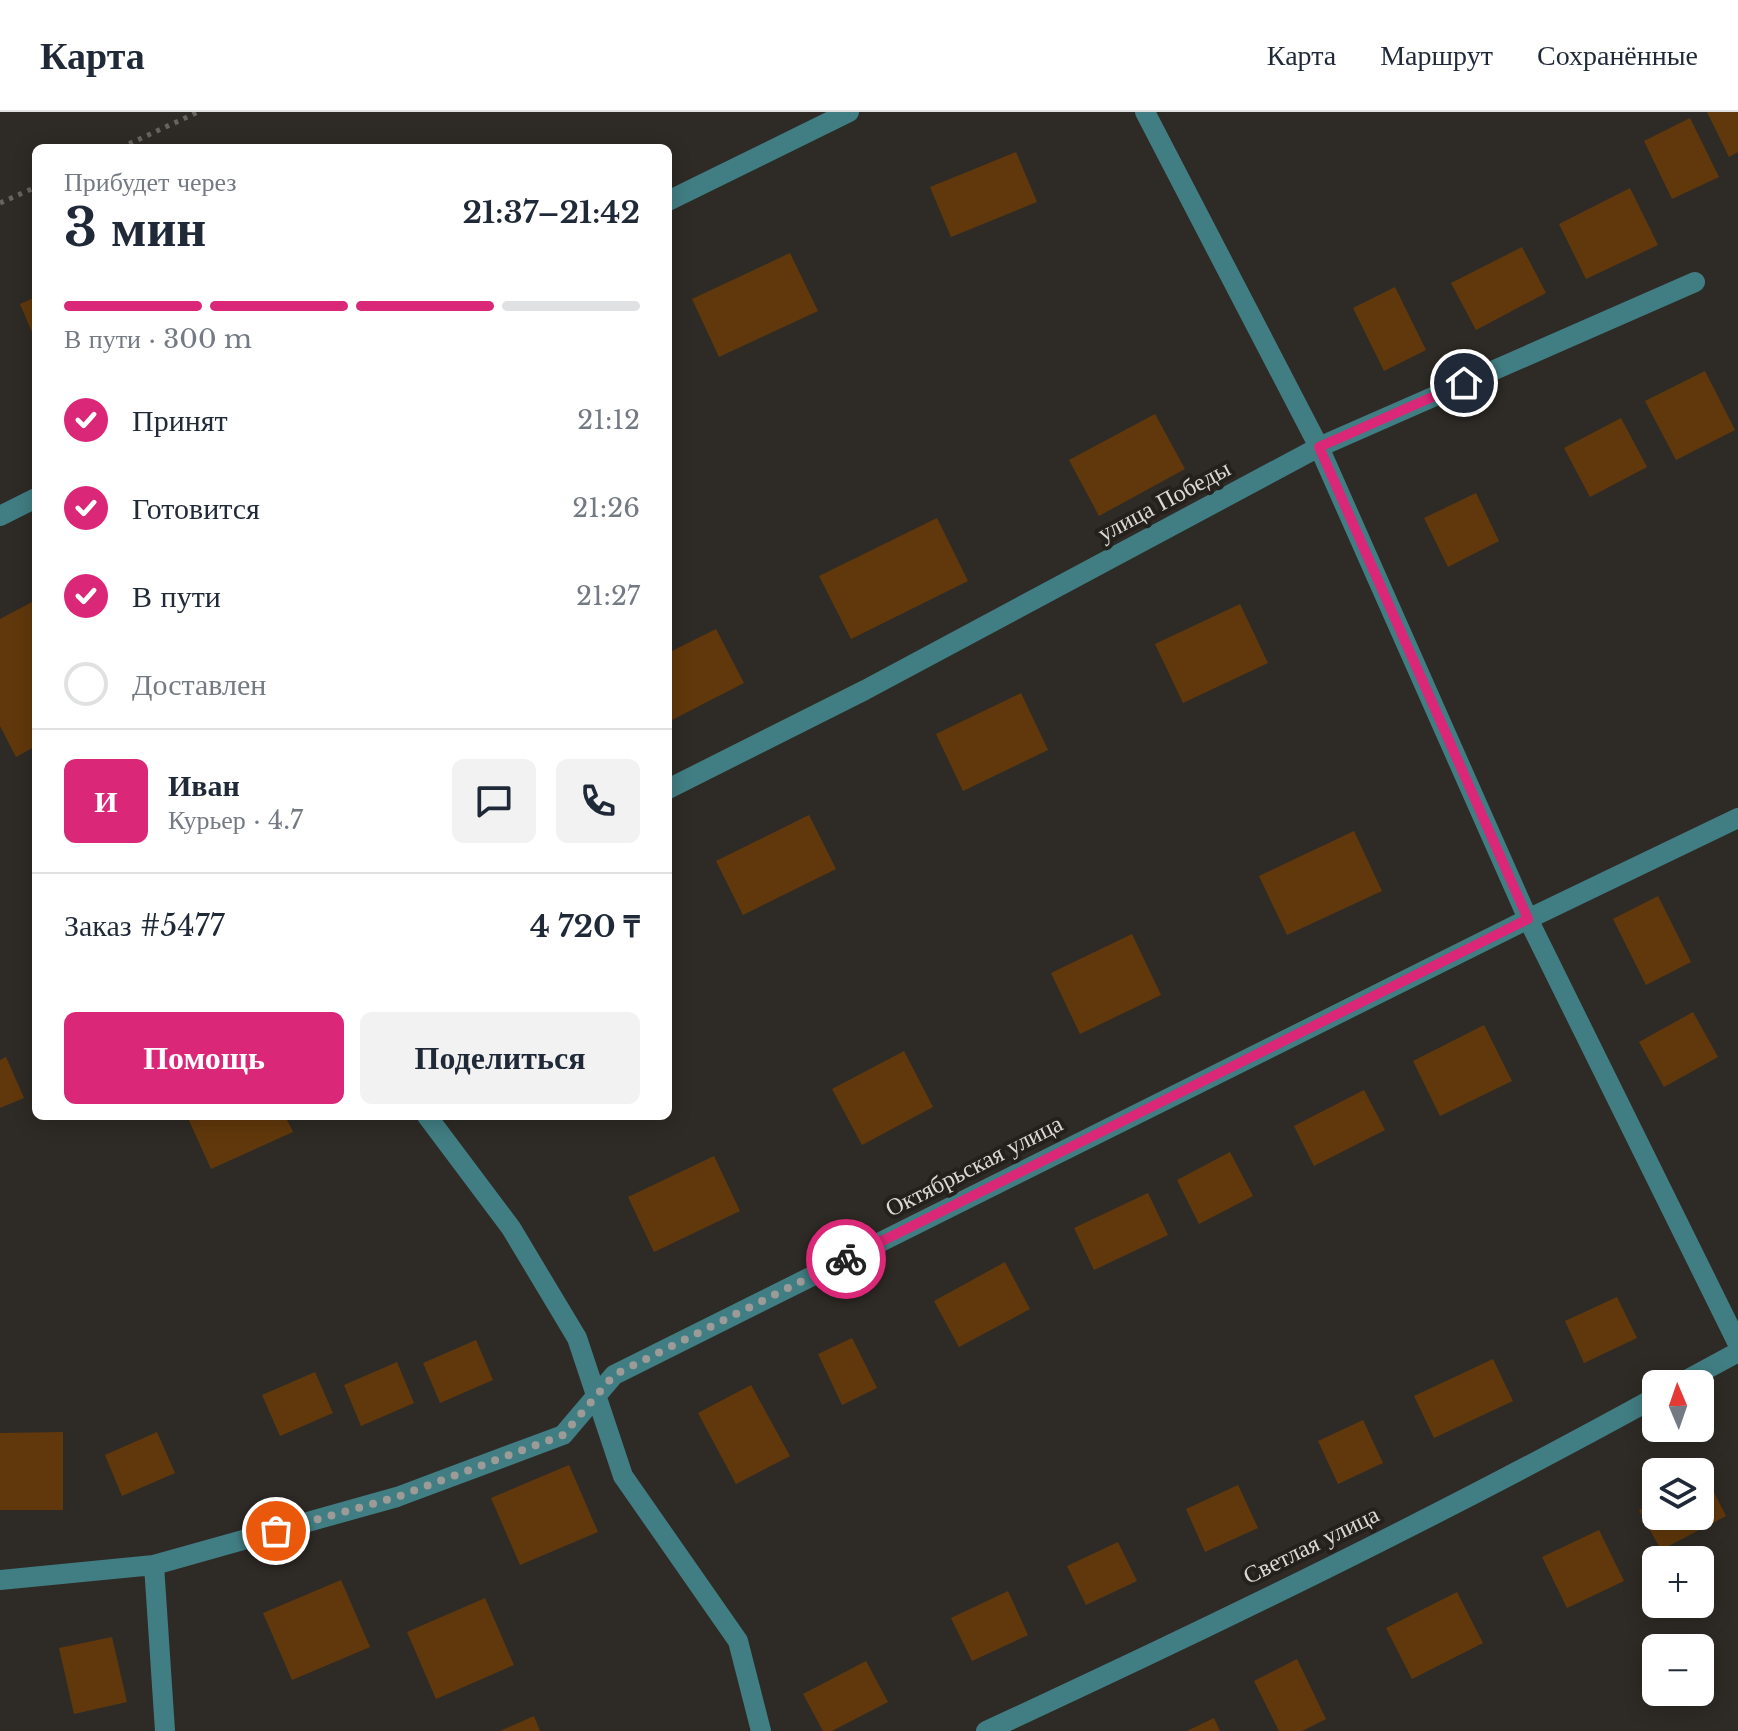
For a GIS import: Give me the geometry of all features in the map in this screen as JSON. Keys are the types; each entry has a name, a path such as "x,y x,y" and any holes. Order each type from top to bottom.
{"street":[{"path":"672,199 849,112"},
{"path":"1145,112 1319,447 1528,919 1738,1344"},
{"name":"улица Победы","path":"672,787 865,690 1319,447 1695,282"},
{"path":"0,516 32,500"},
{"name":"Октябрьская улица","path":"0,1580 154,1565 397,1497 563,1435 614,1375 1528,919 1738,818"},
{"path":"430,1120 511,1228 577,1338 623,1476 738,1641 761,1731"},
{"path":"1705,1370 1738,1352"},
{"name":"Светлая улица","path":"986,1731 1107,1675 1536,1463 1642,1405"},
{"path":"154,1565 165,1731"}],"path":[{"path":"129,144 198,112"},
{"path":"0,203 32,189"}],"building":[{"path":"1707,112 1738,112 1738,152 1729,157"},
{"path":"1690,118 1719,177 1672,199 1644,141"},
{"path":"1016,152 1037,202 951,237 930,187"},
{"path":"1630,188 1658,245 1586,279 1559,224"},
{"path":"1522,247 1546,293 1476,330 1451,283"},
{"path":"790,253 818,311 719,357 692,299"},
{"path":"1395,287 1426,350 1384,371 1353,308"},
{"path":"32,299 32,332 20,304"},
{"path":"1705,371 1735,430 1676,460 1645,401"},
{"path":"1155,414 1185,469 1099,516 1069,460"},
{"path":"1621,418 1647,467 1590,497 1564,448"},
{"path":"1476,493 1499,541 1448,567 1424,518"},
{"path":"937,518 968,581 851,639 819,576"},
{"path":"32,602 32,748 16,757 0,726 0,619"},
{"path":"1240,604 1268,663 1183,703 1155,644"},
{"path":"716,629 744,683 672,720 672,651"},
{"path":"1021,693 1048,750 963,791 936,734"},
{"path":"809,815 836,869 743,915 716,861"},
{"path":"1354,831 1382,891 1287,935 1259,876"},
{"path":"1658,896 1691,962 1646,985 1613,919"},
{"path":"1132,934 1161,995 1080,1034 1051,973"},
{"path":"1693,1012 1718,1057 1664,1087 1639,1042"},
{"path":"1484,1025 1512,1081 1440,1116 1413,1061"},
{"path":"904,1051 933,1107 862,1145 832,1089"},
{"path":"6,1057 24,1098 0,1108 0,1060"},
{"path":"1364,1090 1385,1130 1314,1166 1294,1126"},
{"path":"189,1120 287,1120 293,1132 211,1169"},
{"path":"1230,1152 1253,1196 1199,1224 1177,1180"},
{"path":"714,1156 740,1211 654,1252 628,1197"},
{"path":"1148,1193 1168,1235 1094,1270 1074,1228"},
{"path":"1005,1262 1030,1309 959,1347 934,1301"},
{"path":"1617,1297 1637,1338 1584,1363 1565,1321"},
{"path":"852,1338 877,1388 842,1405 818,1354"},
{"path":"476,1340 493,1380 440,1403 423,1363"},
{"path":"1493,1359 1513,1401 1434,1438 1414,1396"},
{"path":"397,1362 414,1403 361,1426 344,1385"},
{"path":"315,1372 333,1413 280,1436 262,1395"},
{"path":"751,1385 790,1456 736,1484 698,1413"},
{"path":"1363,1420 1383,1463 1338,1484 1318,1441"},
{"path":"63,1432 63,1510 0,1510 0,1433"},
{"path":"157,1432 175,1473 122,1496 105,1455"},
{"path":"569,1465 598,1532 520,1565 491,1498"},
{"path":"1238,1485 1258,1528 1205,1552 1186,1509"},
{"path":"1714,1493 1726,1516 1714,1522"},
{"path":"1599,1530 1624,1581 1567,1608 1542,1557"},
{"path":"1650,1530 1699,1530 1669,1546 1659,1546"},
{"path":"1118,1542 1137,1581 1086,1605 1067,1566"},
{"path":"341,1580 370,1647 292,1680 263,1613"},
{"path":"1008,1591 1028,1635 972,1661 951,1618"},
{"path":"1457,1592 1483,1643 1412,1679 1386,1628"},
{"path":"485,1598 514,1665 436,1699 407,1632"},
{"path":"112,1637 127,1702 74,1714 59,1648"},
{"path":"1297,1659 1326,1719 1302,1731 1279,1731 1254,1681"},
{"path":"866,1661 888,1702 832,1731 823,1731 803,1694"},
{"path":"534,1716 540,1731 500,1731"},
{"path":"1214,1718 1220,1731 1187,1731"}],"way so far":[{"path":"276,1531 397,1497 563,1435 614,1375 846,1259"}],"route":[{"path":"846,1259 1528,919 1319,447 1464,383"}]}
